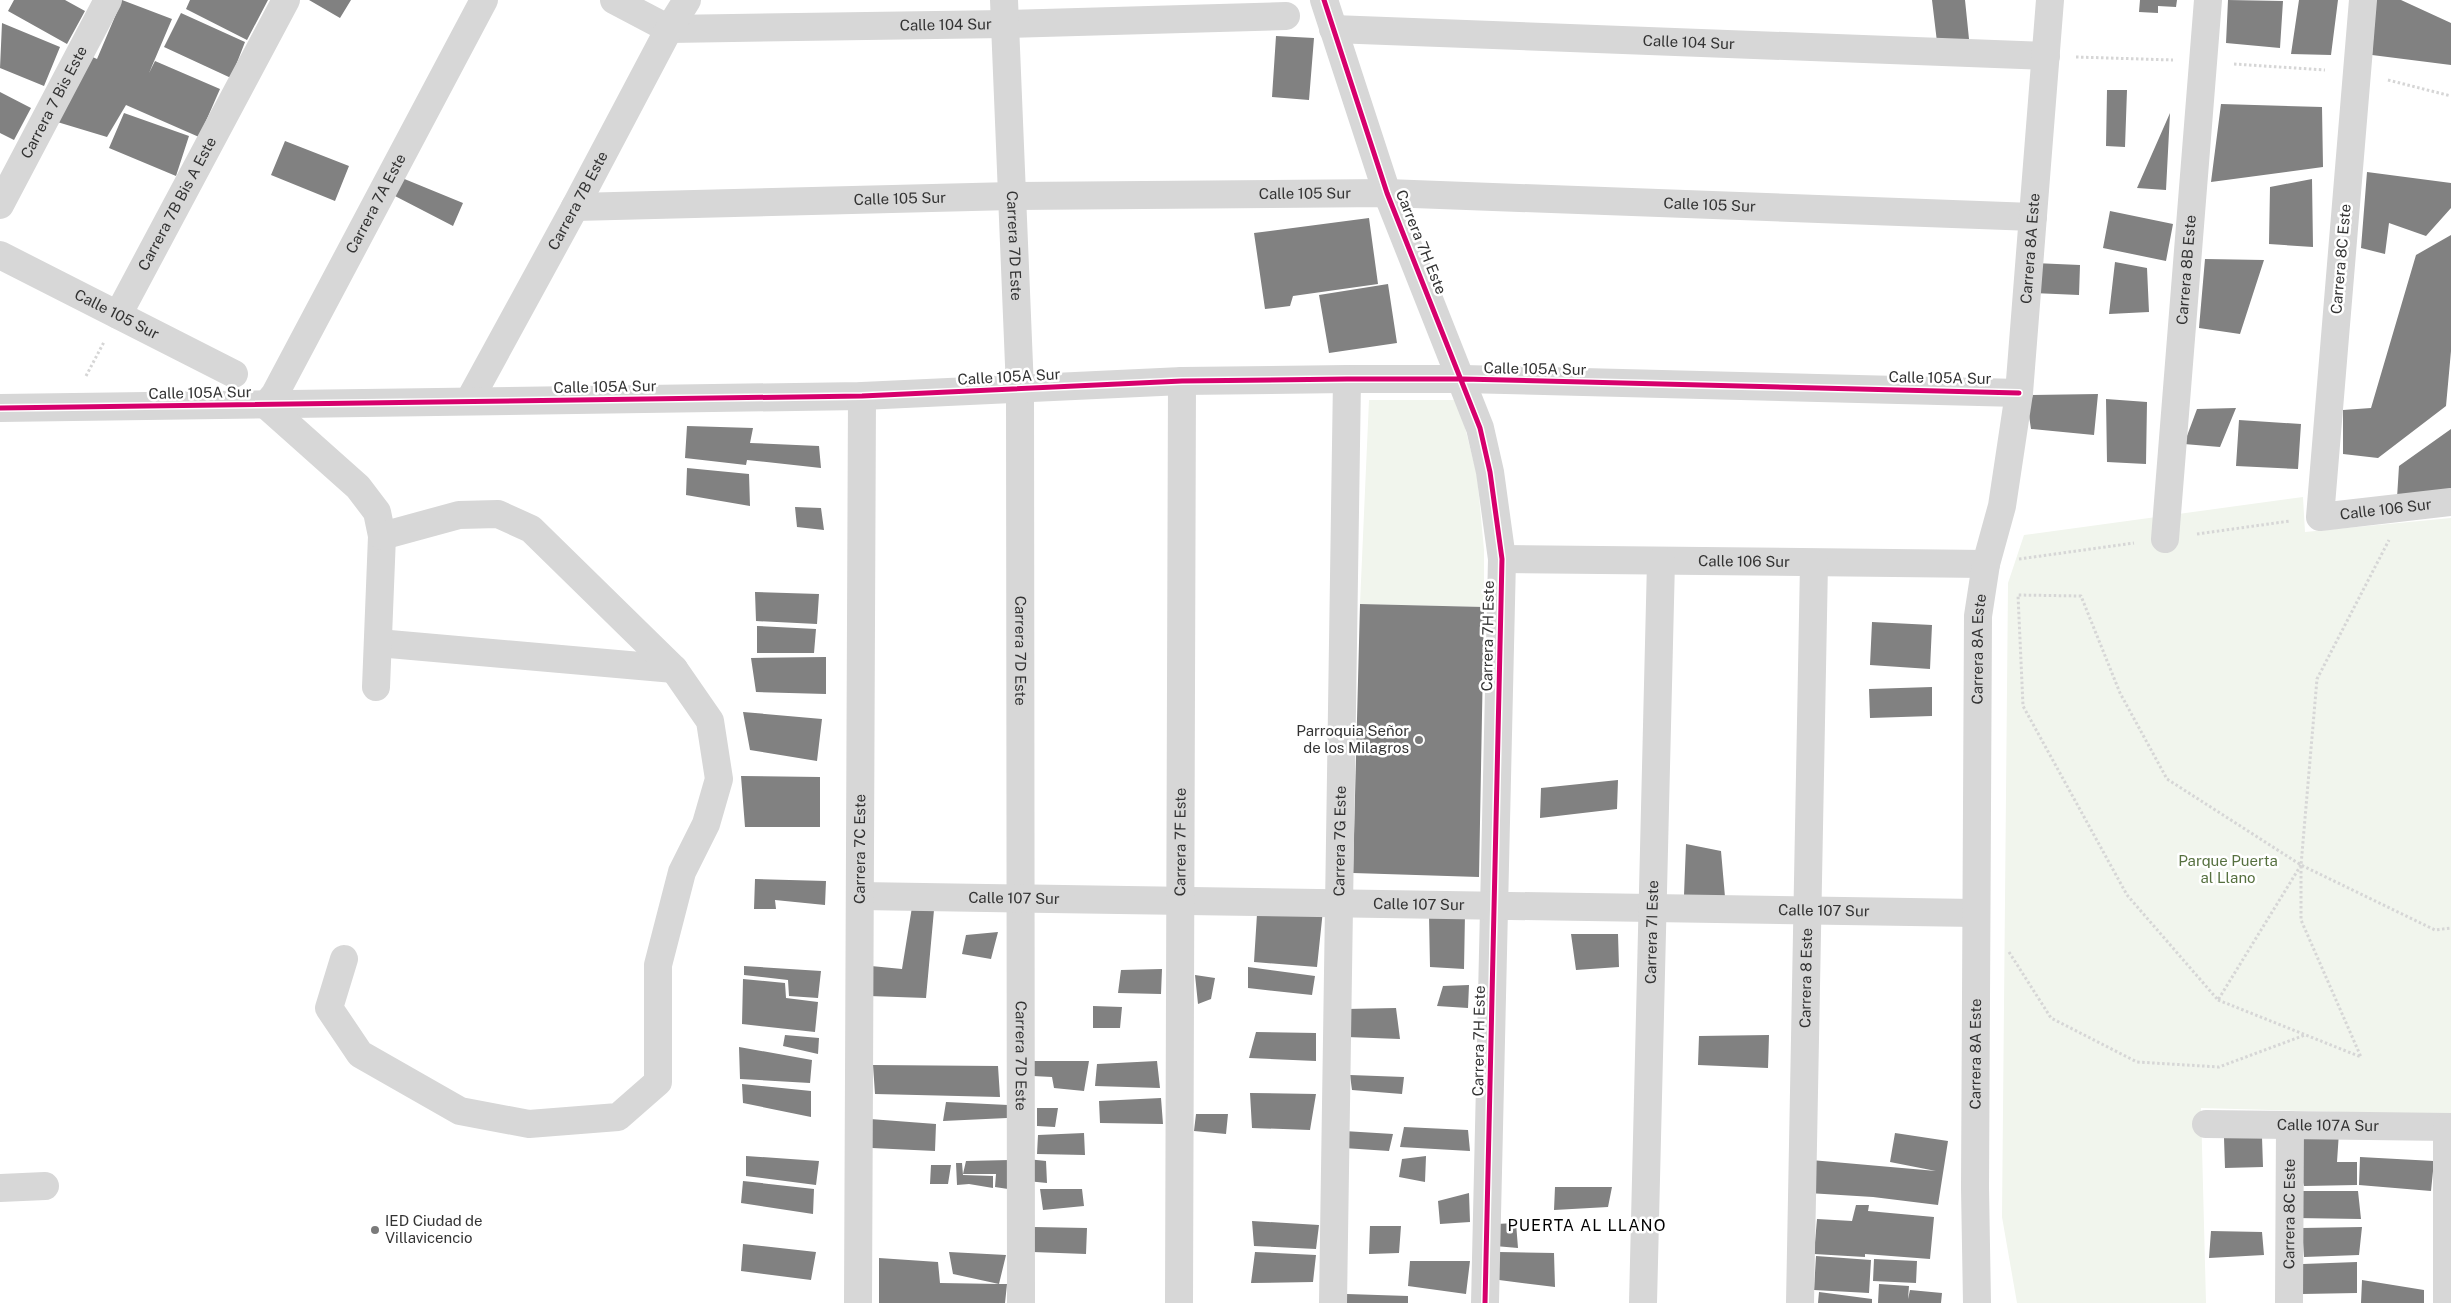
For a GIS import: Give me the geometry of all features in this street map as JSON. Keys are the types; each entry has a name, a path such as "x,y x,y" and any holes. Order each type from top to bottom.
{"street":[{"name":"Carrera 7 Bis Este","path":"0,205 108,0"},
{"name":"Carrera 7B Bis A Este","path":"118,314 286,0"},
{"name":"Carrera 7A Este","path":"266,405 275,394 484,0"},
{"name":"Calle 104 Sur","path":"614,0 669,29 1004,12 1286,16"},
{"name":"Carrera 7B Este","path":"469,402 576,207 669,29 687,0"},
{"name":"Carrera 7H Este","path":"1324,0 1387,193 1463,379 1480,428 1490,472 1502,560 1485,1303"},
{"name":"Carrera 8A Este","path":"1977,1303 1975,1188 1978,616 1986,564 2002,506 2019,393 2050,0"},
{"name":"Carrera 8B Este","path":"2165,539 2208,0"},
{"name":"Carrera 8C Este","path":"2320,517 2363,0"},
{"name":"Carrera 7D Este","path":"1004,12 1020,389 1021,1303"},
{"name":"Calle 104 Sur","path":"1333,29 2046,56"},
{"name":"Calle 105 Sur","path":"576,207 1012,196 1387,193 2033,217"},
{"name":"Calle 105 Sur","path":"0,254 234,374"},
{"name":"Calle 105A Sur","path":"0,408 862,396 1182,381 1347,379 1463,379 2019,393"},
{"name":"Carrera 7G Este","path":"1333,1303 1347,379"},
{"name":"Carrera 7F Este","path":"1179,1303 1182,381"},
{"name":"Carrera 7C Este","path":"858,1303 862,396"},
{"path":"266,405 358,487 377,512 382,536 376,688"},
{"name":"Calle 106 Sur","path":"2320,517 2451,502"},
{"path":"344,959 330,1008 360,1054 460,1111 529,1124 618,1117 658,1082 658,965 682,872 706,824 719,779 710,721 674,669 531,529 498,514 459,516 382,536"},
{"name":"Calle 106 Sur","path":"1502,560 1986,564"},
{"name":"Carrera 7I Este","path":"1643,1303 1661,561"},
{"name":"Carrera 8 Este","path":"1800,1303 1814,562"},
{"path":"378,643 674,669"},
{"name":"Calle 107 Sur","path":"860,896 1808,910 1976,925"},
{"name":"Calle 107A Sur","path":"2206,1124 2449,1127"},
{"name":"Carrera 8C Este","path":"2289,1303 2290,1125"},
{"path":"2447,1303 2449,1127"},
{"path":"0,1188 45,1186"}],"path":[{"path":"2357,73 2451,96"},
{"path":"70,408 118,314"},
{"path":"2382,536 2392,535 2317,679 2301,865 2301,920 2361,1058 2218,1000 2127,895 2024,706 2018,595 2081,596 2120,692 2168,779 2301,865 2435,930 2451,928"},
{"path":"2218,1000 2301,865"},
{"path":"1976,925 2012,955 2050,1018 2137,1062 2219,1067 2306,1035"}],"green space":[{"path":"1369,400 1458,400 1477,475 1484,550 1484,607 1360,604"},
{"name":"Parque Puerta al Llano","path":"2303,497 2305,532 2451,518 2451,1115 2201,1108 2206,1303 2017,1303 2002,1217 2008,583 2024,535"}],"building":[{"path":"14,0 65,0 85,11 67,44 8,11"},
{"path":"122,0 172,19 149,73 155,61 220,89 199,137 126,105 107,137 54,121 88,55 97,59"},
{"path":"190,0 268,0 247,40 186,9"},
{"path":"309,0 351,0 340,18"},
{"path":"1932,0 1965,0 1969,39 1937,42"},
{"path":"2140,0 2177,0 2176,7 2158,6 2158,13 2139,12"},
{"path":"2228,0 2283,1 2280,48 2226,43"},
{"path":"2299,0 2338,0 2331,55 2291,54"},
{"path":"2376,0 2401,0 2451,23 2451,65 2372,55"},
{"path":"181,13 245,42 231,78 164,47"},
{"path":"2,23 60,47 44,86 0,68"},
{"path":"1276,36 1314,38 1309,100 1272,97"},
{"path":"2107,90 2127,90 2125,147 2106,146"},
{"path":"0,92 31,108 14,140 0,133"},
{"path":"2221,104 2322,107 2323,167 2211,182"},
{"path":"124,113 189,136 176,176 109,148"},
{"path":"2170,113 2166,190 2137,188"},
{"path":"285,141 349,166 335,201 271,175"},
{"path":"2367,172 2451,183 2451,208 2426,236 2389,223 2385,254 2361,248"},
{"path":"402,178 463,203 453,226 393,195"},
{"path":"2312,179 2313,247 2269,244 2270,187"},
{"path":"2110,211 2173,224 2166,261 2103,248"},
{"path":"1369,218 1378,284 1293,296 1290,306 1265,309 1254,233"},
{"path":"2451,235 2451,351 2446,406 2378,458 2343,454 2343,410 2371,408 2416,255"},
{"path":"2205,259 2264,260 2240,334 2199,328"},
{"path":"2115,262 2147,268 2149,312 2109,314"},
{"path":"2034,263 2080,265 2079,295 2033,293"},
{"path":"1388,284 1397,343 1329,353 1319,295"},
{"path":"2098,394 2094,435 2031,429 2026,395"},
{"path":"2106,399 2147,402 2146,464 2107,462"},
{"path":"2236,408 2220,447 2184,444 2197,409"},
{"path":"2239,420 2301,424 2298,469 2236,466"},
{"path":"687,426 753,428 750,443 819,446 821,468 747,460 746,465 685,458"},
{"path":"2451,429 2451,489 2397,498 2399,466"},
{"path":"687,468 749,474 750,506 686,495"},
{"path":"795,507 821,508 824,530 797,527"},
{"path":"755,592 819,594 817,624 756,621"},
{"name":"Parroquia Señor de los Milagros","path":"1360,604 1484,607 1479,877 1353,873"},
{"path":"1872,622 1932,625 1930,669 1870,665"},
{"path":"757,626 816,629 814,653 757,653"},
{"path":"826,657 826,694 756,692 751,658"},
{"path":"1932,687 1932,716 1870,718 1869,689"},
{"path":"743,712 822,719 817,761 750,750"},
{"path":"741,776 820,777 820,827 745,827"},
{"path":"1618,780 1617,809 1540,818 1541,788"},
{"path":"1686,844 1721,851 1725,897 1684,895"},
{"path":"755,879 826,881 825,905 775,900 776,909 754,909"},
{"path":"912,907 934,910 926,998 869,996 871,966 902,969"},
{"path":"1323,910 1317,967 1254,962 1257,914"},
{"path":"1465,913 1464,969 1430,967 1429,915"},
{"path":"998,932 991,959 962,954 966,935"},
{"path":"1571,934 1618,934 1619,967 1576,970"},
{"path":"744,966 821,971 818,998 789,996 788,980 744,975"},
{"path":"1248,967 1315,976 1312,995 1248,988"},
{"path":"1162,969 1161,994 1118,993 1121,970"},
{"path":"1195,975 1215,978 1211,999 1198,1004"},
{"path":"743,979 785,983 786,998 818,1002 815,1032 742,1024"},
{"path":"1469,985 1468,1008 1437,1006 1443,986"},
{"path":"1093,1006 1122,1007 1120,1028 1093,1028"},
{"path":"1396,1008 1400,1039 1347,1037 1346,1009"},
{"path":"1256,1032 1316,1033 1316,1061 1249,1058"},
{"path":"785,1035 819,1038 818,1054 783,1046"},
{"path":"1769,1035 1768,1068 1698,1065 1699,1036"},
{"path":"739,1047 812,1060 810,1083 740,1079"},
{"path":"1032,1061 1089,1061 1084,1091 1054,1088 1052,1077 1033,1076"},
{"path":"1157,1061 1160,1088 1095,1086 1097,1064"},
{"path":"873,1065 998,1066 1000,1097 875,1094"},
{"path":"1350,1075 1404,1077 1402,1094 1352,1090"},
{"path":"742,1084 811,1091 811,1117 743,1103"},
{"path":"1250,1093 1316,1094 1310,1130 1252,1128"},
{"path":"1161,1098 1163,1124 1100,1123 1099,1101"},
{"path":"946,1102 1008,1105 1007,1118 943,1121"},
{"path":"1037,1108 1058,1108 1055,1127 1037,1126"},
{"path":"1196,1114 1228,1114 1226,1134 1194,1131"},
{"path":"870,1119 936,1124 935,1151 872,1148"},
{"path":"1404,1127 1468,1130 1470,1151 1400,1147"},
{"path":"1344,1131 1393,1134 1389,1151 1344,1148"},
{"path":"2339,1132 2337,1162 2357,1162 2357,1185 2304,1186 2297,1162 2301,1133"},
{"path":"1084,1133 1085,1155 1037,1154 1038,1135"},
{"path":"1895,1133 1948,1141 1938,1205 1873,1197 1808,1193 1811,1160 1936,1171 1890,1162"},
{"path":"2262,1137 2263,1167 2225,1168 2224,1138"},
{"path":"746,1156 819,1161 816,1185 746,1176"},
{"path":"1426,1156 1425,1182 1399,1177 1402,1159"},
{"path":"2360,1157 2434,1161 2431,1191 2359,1185"},
{"path":"1027,1159 1046,1161 1047,1183 1027,1181"},
{"path":"1010,1160 1008,1189 995,1187 996,1174 963,1174 966,1161"},
{"path":"956,1163 962,1163 963,1175 993,1176 993,1188 969,1184 957,1185"},
{"path":"931,1165 951,1165 948,1184 930,1184"},
{"path":"743,1181 814,1189 813,1214 741,1203"},
{"path":"1555,1187 1612,1187 1608,1207 1554,1210"},
{"path":"1040,1189 1082,1189 1084,1206 1043,1210"},
{"path":"2296,1191 2358,1191 2361,1219 2296,1218"},
{"path":"1469,1193 1470,1222 1440,1224 1438,1201"},
{"path":"1856,1205 1869,1205 1868,1211 1934,1217 1930,1259 1865,1254 1865,1257 1814,1254 1817,1219 1852,1221"},
{"path":"1252,1221 1319,1225 1316,1249 1254,1246"},
{"path":"1516,1223 1518,1248 1495,1246 1496,1224"},
{"path":"1370,1226 1401,1226 1399,1253 1369,1254"},
{"path":"1034,1227 1087,1228 1086,1254 1033,1252"},
{"path":"2362,1227 2359,1255 2304,1257 2302,1228"},
{"path":"2211,1231 2262,1232 2264,1255 2209,1258"},
{"path":"743,1244 816,1252 811,1280 741,1271"},
{"path":"949,1252 1006,1255 999,1284 953,1274"},
{"path":"1255,1252 1316,1255 1313,1282 1251,1283"},
{"path":"1499,1252 1554,1253 1555,1287 1499,1280"},
{"path":"1816,1256 1871,1260 1869,1293 1814,1290"},
{"path":"879,1258 938,1262 940,1283 1007,1284 1005,1303 879,1303"},
{"path":"1874,1259 1917,1261 1916,1283 1873,1281"},
{"path":"1410,1261 1470,1261 1466,1294 1408,1286"},
{"path":"2357,1262 2357,1293 2302,1294 2303,1264"},
{"path":"2362,1280 2424,1290 2424,1303 2361,1303"},
{"path":"1879,1284 1909,1286 1908,1299 1910,1290 1942,1293 1941,1303 1878,1303"},
{"path":"1819,1292 1872,1299 1872,1303 1818,1303"},
{"path":"1347,1294 1408,1296 1408,1303 1346,1303"}],"cycle path":[{"path":"1324,0 1387,193 1480,428 1490,472 1502,559 1485,1303"},
{"path":"0,408 862,396 1182,381 1347,379 1463,379 2019,393"}],"place":[{"name":"Parroquia Señor de los Milagros","path":"1419,740"},
{"name":"IED Ciudad de Villavicencio","path":"375,1230"}],"district":[{"name":"PUERTA AL LLANO","path":"1587,1225"}]}
